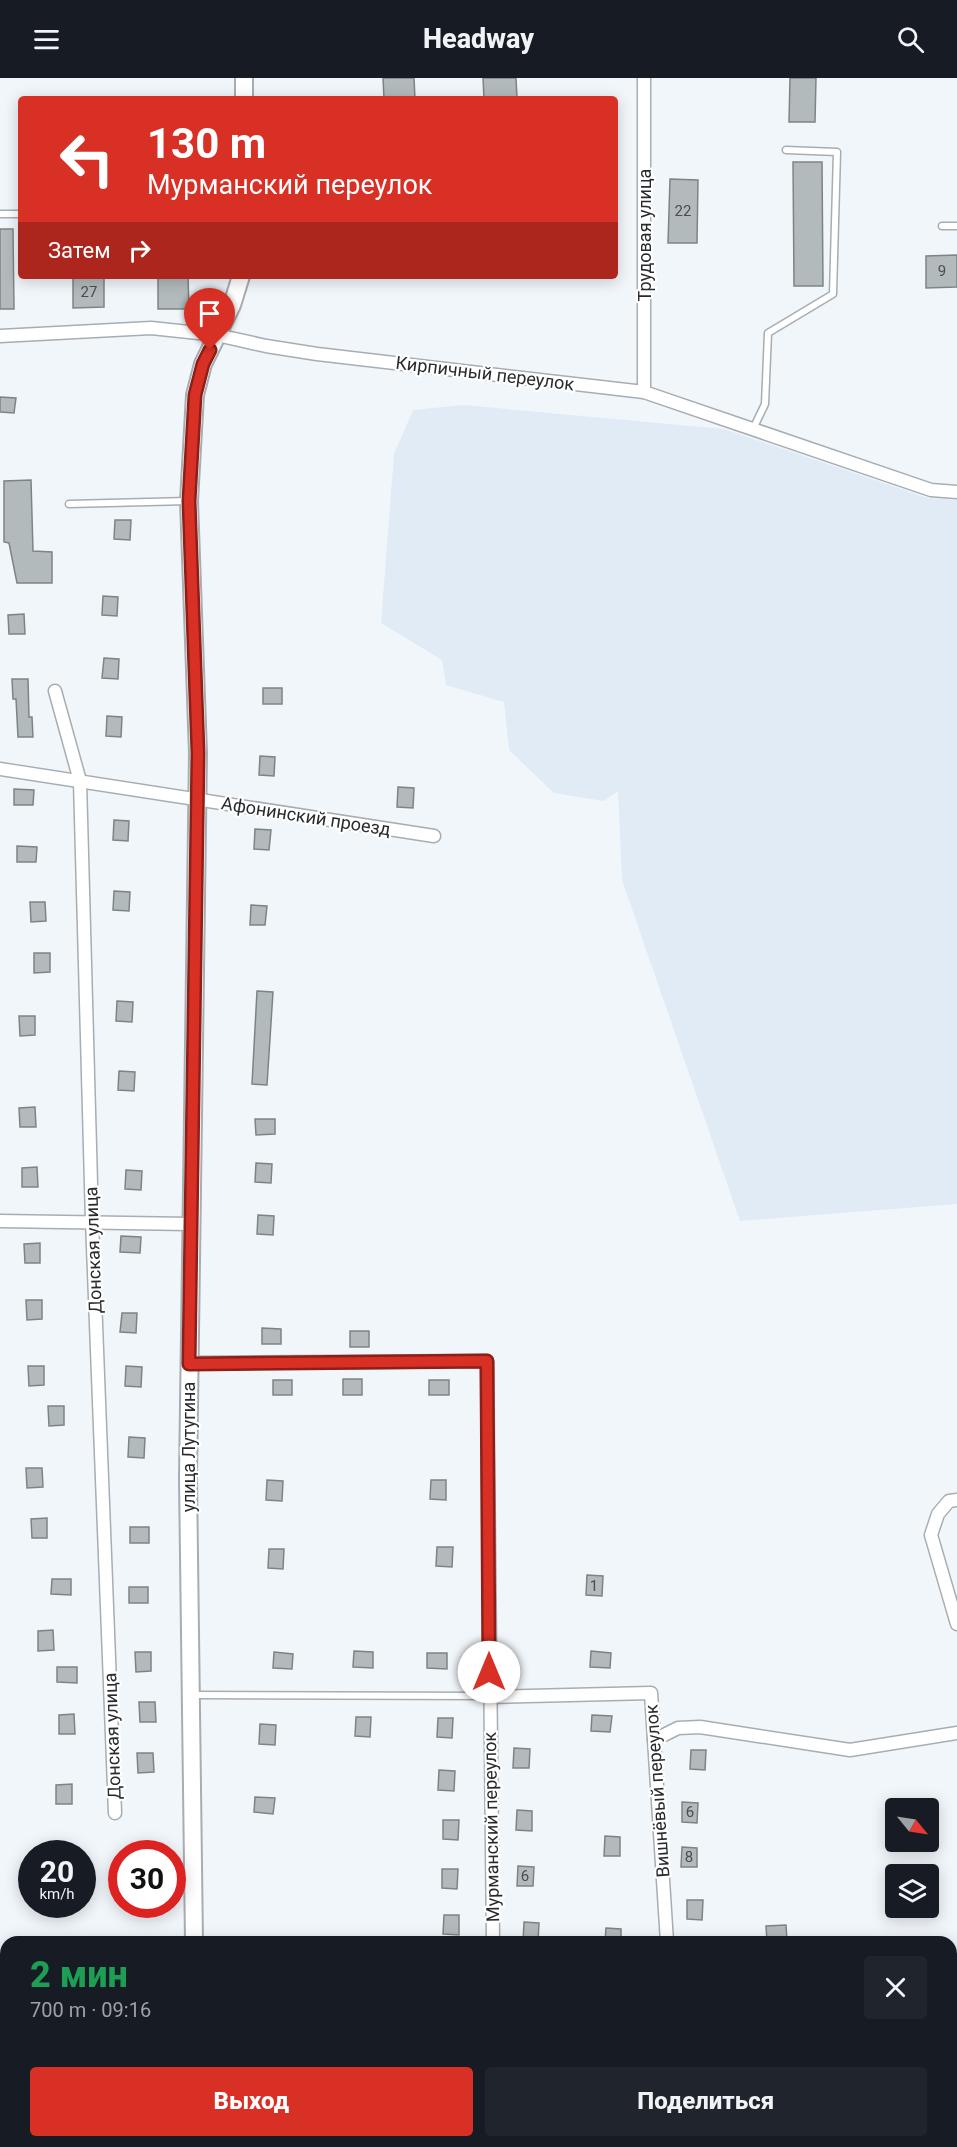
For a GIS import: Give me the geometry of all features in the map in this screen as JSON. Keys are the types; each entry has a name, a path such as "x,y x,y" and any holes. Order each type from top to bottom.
{"main road":[{"path":"244,78 244,96"},
{"name":"улица Лутугина","path":"194,1936 188,1478 197,741 189,501 195,395 203,364 232,305 240,279"}],"street":[{"name":"Трудовая улица","path":"644,78 644,392"},
{"name":"Кирпичный переулок","path":"0,336 151,328 217,334 266,346 317,354 644,392 931,490 957,492"},
{"name":"Донская улица","path":"55,691 80,782 92,1221 115,1813"},
{"name":"Афонинский проезд","path":"0,769 434,836"},
{"path":"0,1221 190,1224"},
{"name":"Мурманский переулок","path":"189,1364 487,1361 493,1936"},
{"path":"957,1500 949,1501 938,1514 931,1535 957,1624"},
{"name":"Вишнёвый переулок","path":"489,1696 651,1693 667,1936"},
{"path":"654,1740 678,1728 700,1727 850,1750 957,1733"}],"lane":[{"path":"753,429 765,404 768,333 833,294 837,152 786,150"},
{"path":"1,214 18,214"},
{"path":"942,226 957,226"},
{"path":"69,504 189,501"},
{"path":"191,1695 489,1696"}],"shaded area":[{"path":"463,405 724,429 928,498 957,500 957,1204 740,1221 622,880 618,791 604,801 554,793 509,750 504,702 446,685 442,660 381,623 394,454 413,410"}],"building":[{"path":"383,78 414,78 415,96 384,96"},
{"path":"483,78 516,78 517,96 484,96"},
{"path":"790,78 816,78 815,122 789,122"},
{"path":"793,162 822,162 823,286 794,286"},
{"path":"670,179 698,180 697,243 668,243"},
{"path":"0,229 13,229 14,309 0,309"},
{"path":"957,255 957,287 926,288 926,256"},
{"path":"73,279 104,279 104,307 73,308"},
{"path":"158,279 188,279 189,309 158,309"},
{"path":"0,397 16,398 14,413 0,412"},
{"path":"31,480 33,551 52,552 52,583 17,583 9,543 4,542 4,481"},
{"path":"115,520 131,520 130,540 114,539"},
{"path":"103,596 118,597 117,616 102,615"},
{"path":"24,614 25,634 9,634 8,615"},
{"path":"104,658 119,659 118,679 102,678"},
{"path":"12,679 28,679 29,717 32,717 33,737 18,737 16,699 13,699"},
{"path":"263,688 282,688 282,704 263,704"},
{"path":"107,716 122,717 121,737 106,736"},
{"path":"260,756 275,757 274,776 259,775"},
{"path":"398,787 414,788 413,808 397,807"},
{"path":"14,789 34,790 33,805 14,805"},
{"path":"114,820 129,821 128,841 113,840"},
{"path":"255,829 271,830 269,850 254,849"},
{"path":"17,846 37,847 36,862 17,862"},
{"path":"114,891 130,892 129,911 113,910"},
{"path":"30,902 45,902 46,921 31,922"},
{"path":"251,905 267,906 265,925 250,925"},
{"path":"34,953 50,953 50,972 34,973"},
{"path":"257,991 273,992 267,1085 252,1084"},
{"path":"117,1001 133,1002 132,1022 116,1021"},
{"path":"19,1016 35,1016 35,1035 20,1036"},
{"path":"119,1071 135,1072 134,1091 118,1090"},
{"path":"35,1107 36,1127 20,1127 19,1108"},
{"path":"255,1119 275,1119 275,1134 256,1135"},
{"path":"256,1163 272,1164 271,1183 255,1182"},
{"path":"37,1167 38,1187 22,1187 22,1168"},
{"path":"126,1170 142,1171 141,1190 125,1189"},
{"path":"258,1215 274,1216 273,1235 257,1234"},
{"path":"121,1236 141,1237 140,1253 120,1252"},
{"path":"40,1243 40,1263 25,1263 24,1244"},
{"path":"26,1300 42,1300 42,1319 27,1320"},
{"path":"122,1313 137,1313 136,1333 120,1332"},
{"path":"262,1328 281,1329 281,1344 262,1344"},
{"path":"350,1331 369,1331 369,1347 350,1347"},
{"path":"28,1366 44,1366 44,1385 29,1386"},
{"path":"126,1366 142,1367 141,1387 125,1386"},
{"path":"343,1379 362,1379 362,1395 343,1395"},
{"path":"273,1380 292,1380 292,1395 273,1395"},
{"path":"429,1380 449,1380 449,1395 429,1395"},
{"path":"48,1406 64,1406 64,1425 49,1426"},
{"path":"129,1437 145,1438 144,1458 128,1457"},
{"path":"26,1468 42,1468 43,1487 27,1488"},
{"path":"267,1480 283,1481 282,1501 266,1500"},
{"path":"431,1480 446,1480 446,1500 430,1499"},
{"path":"47,1518 47,1538 32,1538 31,1519"},
{"path":"130,1527 149,1527 149,1543 130,1543"},
{"path":"437,1547 453,1547 452,1567 436,1566"},
{"path":"269,1549 284,1549 283,1569 268,1568"},
{"path":"587,1575 603,1576 602,1596 586,1595"},
{"path":"52,1579 71,1579 71,1595 51,1594"},
{"path":"129,1587 148,1587 148,1603 129,1603"},
{"path":"53,1630 54,1650 38,1651 38,1631"},
{"path":"354,1651 373,1652 373,1668 353,1667"},
{"path":"591,1651 611,1653 610,1668 590,1667"},
{"path":"135,1652 151,1652 151,1671 136,1672"},
{"path":"274,1652 293,1654 292,1669 273,1668"},
{"path":"427,1653 447,1653 447,1669 427,1668"},
{"path":"57,1667 77,1667 77,1683 57,1682"},
{"path":"139,1702 155,1702 156,1722 140,1722"},
{"path":"74,1714 75,1734 59,1734 59,1715"},
{"path":"592,1715 612,1716 610,1732 591,1731"},
{"path":"356,1717 371,1717 370,1737 355,1736"},
{"path":"438,1718 453,1718 452,1738 437,1737"},
{"path":"260,1724 276,1725 275,1745 259,1744"},
{"path":"514,1748 530,1749 529,1768 513,1768"},
{"path":"691,1750 706,1750 705,1770 690,1769"},
{"path":"137,1753 153,1753 154,1772 138,1773"},
{"path":"439,1770 455,1771 454,1791 438,1790"},
{"path":"72,1784 72,1804 56,1804 56,1785"},
{"path":"255,1797 275,1798 273,1814 254,1812"},
{"path":"682,1802 698,1803 697,1823 682,1822"},
{"path":"517,1810 532,1811 532,1831 516,1830"},
{"path":"443,1820 459,1820 458,1840 443,1839"},
{"path":"605,1836 620,1837 620,1856 604,1856"},
{"path":"682,1847 697,1848 697,1867 681,1867"},
{"path":"518,1866 534,1867 533,1886 517,1886"},
{"path":"442,1869 458,1869 457,1889 442,1888"},
{"path":"687,1900 703,1900 702,1920 687,1919"},
{"path":"444,1915 459,1915 459,1935 443,1934"},
{"path":"524,1922 539,1923 538,1936 523,1936"},
{"path":"786,1925 787,1936 767,1936 766,1926"},
{"path":"606,1928 621,1929 621,1936 605,1936"}],"route":[{"path":"210,350 203,364 195,395 189,501 198,753 189,1364 487,1361 489,1672"}]}
